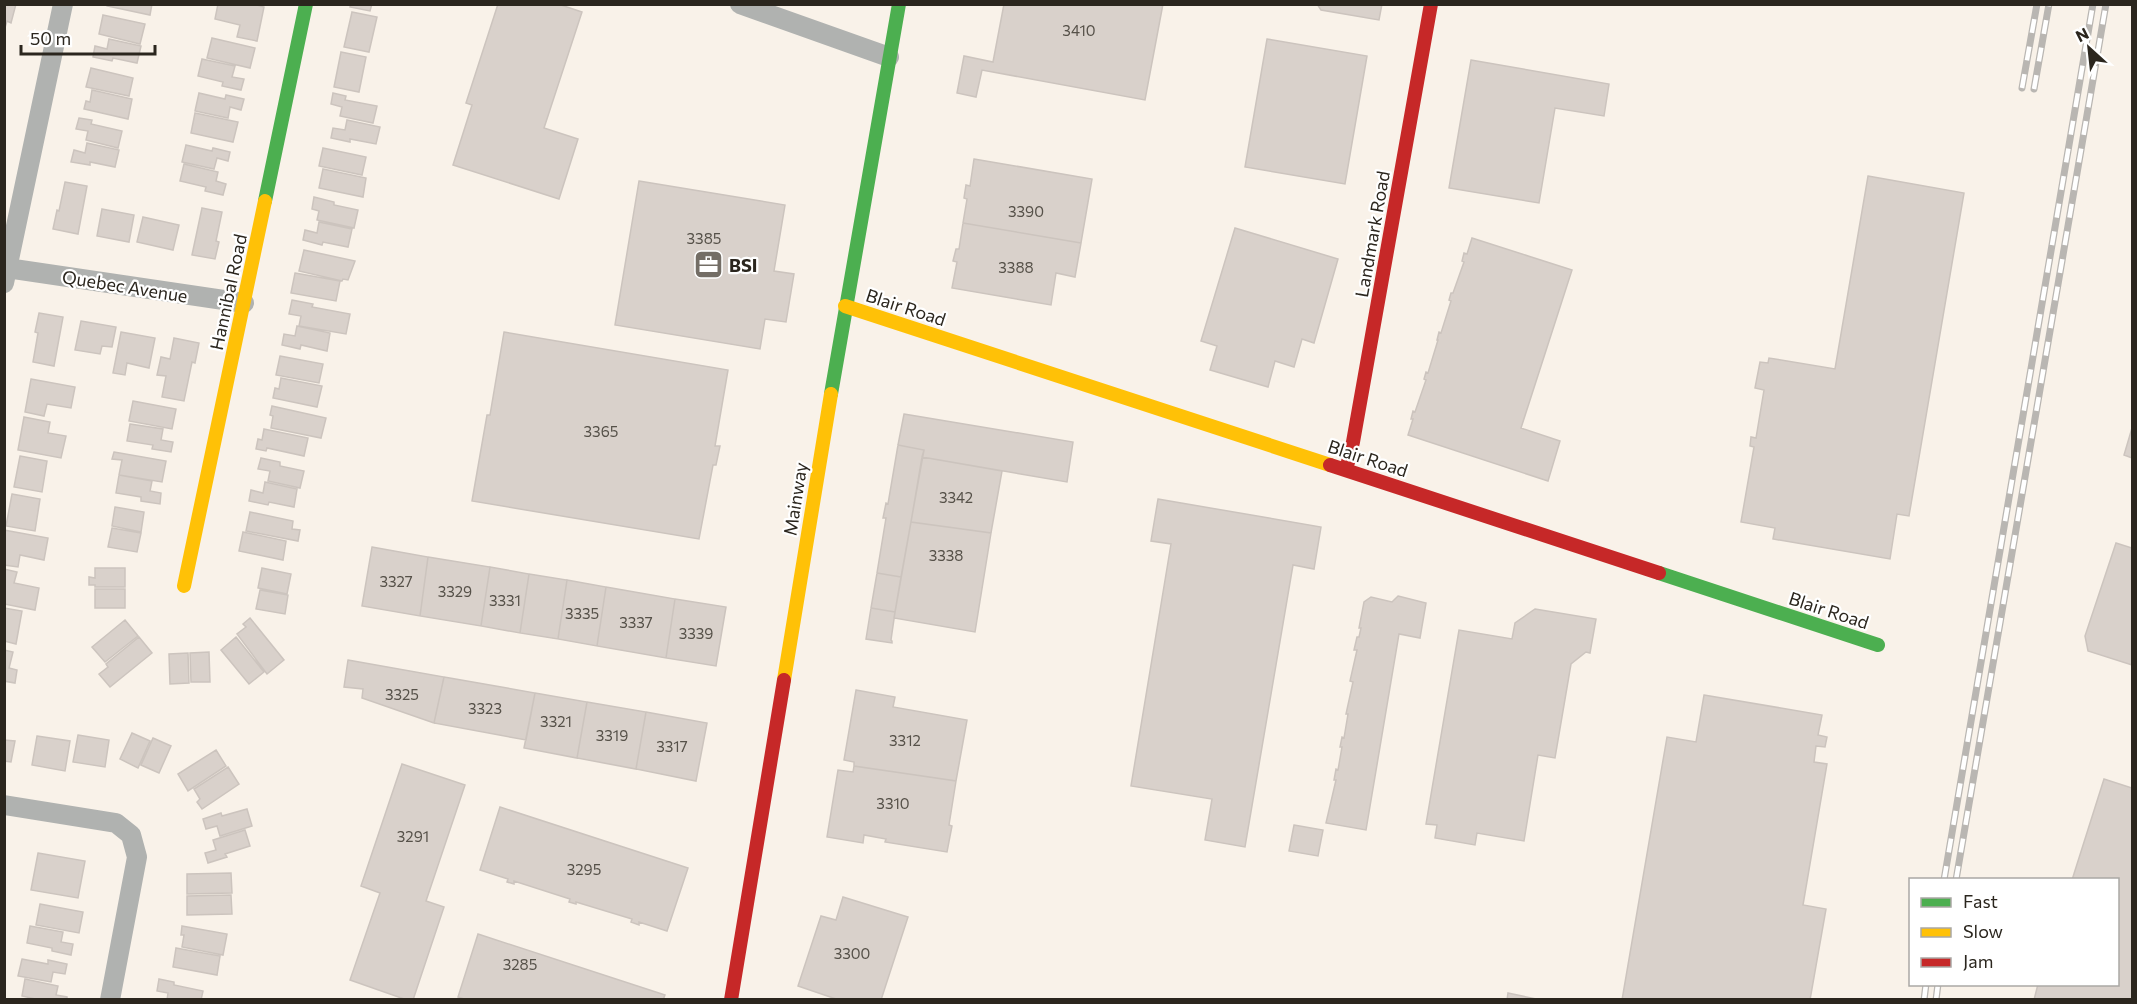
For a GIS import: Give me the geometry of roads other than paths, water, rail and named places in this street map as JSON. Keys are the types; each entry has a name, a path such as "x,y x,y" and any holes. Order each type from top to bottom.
{"street":[{"path":"6,275 63,4"},
{"name":"Hannibal Road","path":"184,586 306,4"},
{"path":"740,4 889,57"},
{"name":"Mainway","path":"731,999 845,306 899,4"},
{"name":"Landmark Road","path":"1346,470 1353,442 1431,4"},
{"name":"Quebec Avenue","path":"6,275 244,303"},
{"name":"Blair Road","path":"845,306 1878,645"},
{"path":"4,805 116,823 131,835 137,857 110,999"}],"railway":[{"path":"2022,88 2037,4"},
{"path":"2034,89 2049,4"},
{"path":"1944,878 2093,4"},
{"path":"1956,878 2106,4"},
{"path":"1924,1000 1926,986"},
{"path":"1936,1000 1938,986"}],"place":[{"name":"BSI","path":"708,265"}]}
